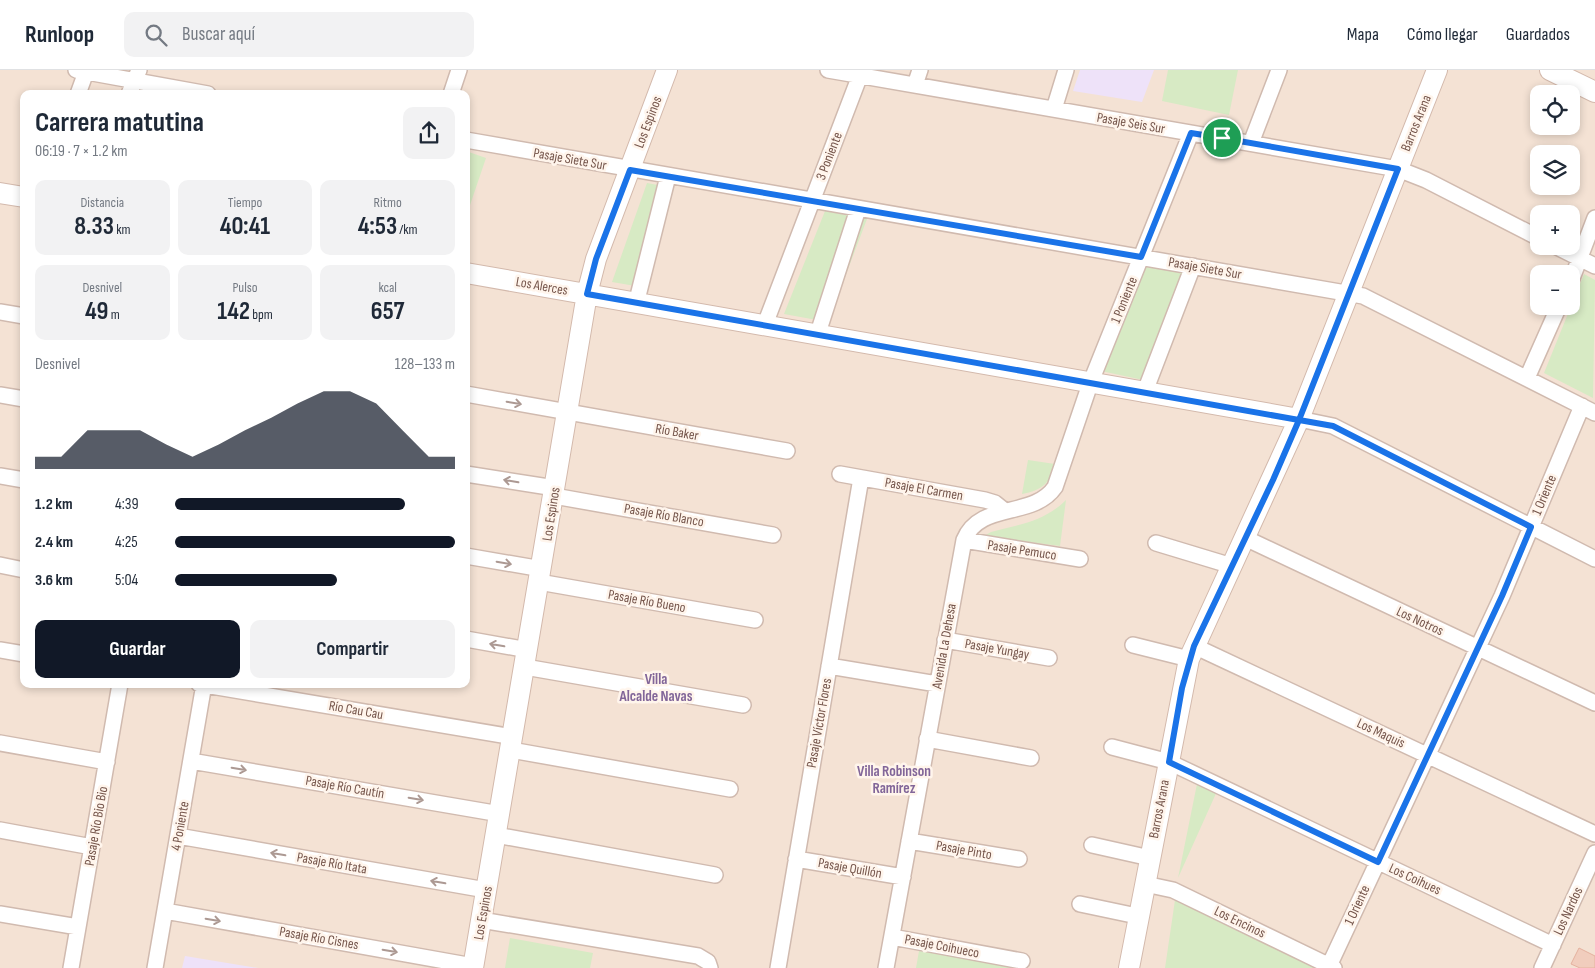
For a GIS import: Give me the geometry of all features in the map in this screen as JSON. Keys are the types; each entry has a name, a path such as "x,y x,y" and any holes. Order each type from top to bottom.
{"street":[{"path":"452,90 459,70"},
{"name":"Los Espinos","path":"473,967 587,294 596,259 667,70"},
{"name":"Pasaje Seis Sur","path":"828,70 861,73 915,85 1398,169 1426,180 1530,233"},
{"path":"915,85 920,70"},
{"path":"1054,109 1066,70"},
{"path":"1251,143 1279,70"},
{"name":"Barros Arana","path":"1129,968 1137,916 1192,652 1299,420 1437,70"},
{"path":"1550,70 1595,92"},
{"path":"79,90 81,71 185,90"},
{"name":"3 Poniente","path":"764,327 861,73"},
{"name":"1 Poniente","path":"1090,384 1191,133"},
{"name":"Pasaje Siete Sur","path":"470,141 630,170 1349,292 1374,300 1588,409"},
{"path":"636,304 668,176"},
{"path":"0,194 20,196"},
{"path":"817,336 858,209"},
{"path":"1574,255 1588,262 1595,218"},
{"path":"1144,394 1193,266"},
{"name":"Los Alerces","path":"470,274 1333,426 1595,559"},
{"path":"0,312 20,315"},
{"path":"1527,378 1556,315"},
{"name":"Avenida La Dehesa","path":"886,968 964,540 968,532 978,521 1042,500 1054,487 1090,384"},
{"path":"0,395 20,398"},
{"name":"Río Baker","path":"470,395 787,451"},
{"name":"1 Oriente","path":"1331,967 1427,755 1478,648 1531,527 1588,409"},
{"name":"Pasaje El Carmen","path":"840,474 985,500 995,503 1005,512"},
{"name":"Pasaje Río Blanco","path":"470,475 773,535"},
{"path":"0,476 20,479"},
{"name":"Pasaje Víctor Flores","path":"778,968 860,478"},
{"name":"Los Notros","path":"1245,538 1595,703"},
{"name":"Pasaje Pemuco","path":"964,540 1080,559"},
{"path":"1156,543 1232,566"},
{"name":"Pasaje Río Bueno","path":"470,557 540,576 755,620"},
{"path":"0,566 20,569"},
{"path":"470,640 526,658 743,705"},
{"name":"Pasaje Yungay","path":"945,640 1049,658"},
{"name":"Los Maquis","path":"1133,645 1192,652 1427,755 1595,834"},
{"path":"0,650 20,653"},
{"path":"829,666 937,684"},
{"name":"Pasaje Río Bio Bio","path":"71,968 119,688"},
{"name":"4 Poniente","path":"155,968 201,688"},
{"name":"Río Cau Cau","path":"223,688 512,744 730,789"},
{"path":"927,739 1031,758"},
{"path":"0,743 107,762"},
{"name":"Los Coihues","path":"1112,747 1169,762 1553,945"},
{"name":"Pasaje Río Cautín","path":"191,760 500,814"},
{"path":"0,830 92,846"},
{"path":"496,835 715,875"},
{"name":"Pasaje Río Itata","path":"178,836 486,890"},
{"name":"Pasaje Pinto","path":"909,841 1019,859"},
{"path":"1092,845 1150,858"},
{"name":"Los Nardos","path":"1542,968 1595,853"},
{"name":"Pasaje Quillón","path":"796,859 903,877"},
{"name":"Los Encinos","path":"1144,884 1173,890 1331,967"},
{"path":"1080,904 1137,916"},
{"name":"Pasaje Río Cisnes","path":"165,911 473,967"},
{"path":"0,914 78,928"},
{"path":"481,920 698,956 708,962 710,968"},
{"name":"Pasaje Coihueco","path":"892,937 1022,961"}],"shaded area":[{"path":"0,70 1595,70 1595,968 0,968"},
{"path":"1080,70 1154,70 1142,102 1073,91"},
{"path":"185,956 258,968 182,968"}],"green space":[{"path":"1168,70 1238,70 1229,115 1162,101"},
{"path":"470,152 486,158 470,205"},
{"path":"647,183 674,188 647,288 612,282"},
{"path":"825,211 867,219 828,322 784,314"},
{"path":"1142,266 1184,272 1143,380 1101,371"},
{"path":"1584,274 1595,280 1593,398 1544,373 1567,315 1580,315 1580,284"},
{"path":"1028,460 1055,464 1051,477 1044,485 1022,494"},
{"path":"1066,500 1060,546 984,536 991,532 1040,518"},
{"path":"1198,779 1218,789 1178,878"},
{"path":"1175,900 1317,968 1165,968"},
{"path":"510,938 593,953 590,968 505,968"},
{"path":"919,951 1022,968 916,968"}],"building":[{"path":"1579,948 1595,956 1595,968 1580,968 1571,964"}],"district":[{"name":"Villa Alcalde Navas","path":"656,688"},
{"name":"Villa Robinson Ramírez","path":"894,780"}],"route":[{"path":"1222,138 1191,133 1141,257 630,170 596,259 587,294 764,327 1299,420 1189,659 1169,762 1378,862 1502,596 1531,527 1333,426 1311,420 1299,420 1398,169 1222,138"}]}
